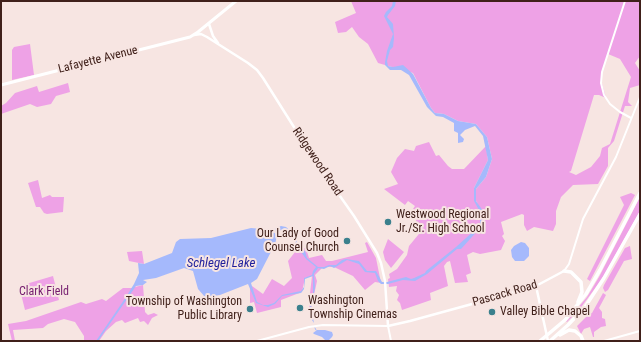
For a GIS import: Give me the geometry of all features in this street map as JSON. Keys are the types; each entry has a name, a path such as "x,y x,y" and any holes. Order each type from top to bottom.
{"highway":[{"path":"540,341 565,320 580,303 594,281 640,193"},
{"path":"549,341 589,301 604,278 640,214"},
{"path":"564,271 569,271 577,277 581,282 582,290 578,301 565,320"},
{"path":"549,341 571,330 579,333 583,341"}],"main road":[{"name":"Lafayette Avenue","path":"1,85 186,38 195,34 209,24 236,1"},
{"path":"209,24 213,36 220,45"},
{"name":"Ridgewood Road","path":"195,34 203,35 220,45 252,65 259,73 316,162 370,241 379,258 385,286 388,326"},
{"name":"Pascack Road","path":"388,326 410,322 536,286 564,271"},
{"path":"536,286 545,330 549,341"}],"street":[{"path":"625,1 602,72 601,84 604,95 610,104 620,112 632,118"},
{"path":"564,271 570,261 583,219 616,157 640,97"},
{"name":"Pascack Road","path":"257,341 317,325 388,326"},
{"path":"388,326 392,341"},
{"path":"604,341 640,331"}],"green space":[{"path":"351,1 640,1 640,56 635,63 640,71 640,85 630,88 628,102 632,106 625,106 614,141 608,148 608,166 598,184 573,185 561,197 556,211 556,224 553,231 534,227 527,231 524,225 524,215 522,214 501,222 504,234 502,236 505,241 501,250 480,254 473,252 467,255 471,273 466,275 468,282 455,283 450,261 447,262 444,266 448,286 430,293 431,300 402,310 400,303 397,300 399,295 396,291 397,286 389,287 389,274 397,269 407,255 409,246 423,229 415,222 420,215 413,209 415,206 408,201 405,205 384,189 398,184 391,172 397,158 405,149 414,151 416,146 429,142 436,156 439,155 448,166 452,169 464,169 486,146 488,160 474,188 474,200 478,204 476,201 476,189 486,177 492,159 487,137 476,124 458,121 444,114 435,113 413,73 378,63 368,44 359,37 352,27 346,32 338,33 335,22 356,13","holes":["608,54 620,59 631,77 610,144 602,148 600,156 591,167 576,175 569,172 571,171 594,95 599,95 606,98 601,80"]},
{"path":"30,44 34,75 12,80 12,50 14,47"},
{"path":"68,83 70,92 56,96 51,104 37,107 30,104 1,114 1,106 6,103 15,93 37,86 39,92"},
{"path":"38,180 42,198 50,195 52,197 64,197 63,212 47,214 44,213 40,207 36,207 28,183"},
{"path":"631,193 635,195 590,281 587,279 624,205 620,197"},
{"path":"640,197 640,211 602,279 579,310 566,322 587,297 599,277"},
{"path":"388,239 404,252 391,268 385,260 383,252"},
{"path":"367,242 376,258 381,283 375,282 365,290 353,276 334,267 326,267 322,268 315,275 317,281 310,314 309,302 312,276 305,278 302,292 281,300 281,307 257,313 254,302 250,303 250,287 252,286 263,294 272,279 284,286 292,278 288,261 295,252 296,248 306,248 309,258 322,255 326,261 332,261 368,252 365,243"},
{"path":"630,246 632,259 624,261 608,290 605,292 603,288 604,285 625,248"},
{"path":"142,251 144,264 129,261 127,252"},
{"name":"Clark Field","path":"53,276 59,300 25,310 21,294 28,292 26,284"},
{"path":"143,285 145,312 148,315 154,313 158,315 152,318 148,325 144,321 140,322 138,318 125,323 122,320 116,322 106,331 99,341 84,341 84,336 75,322 64,319 48,324 43,328 13,330 15,341 12,341 8,324 26,321 81,302 86,304 102,299 106,301 123,288"},
{"path":"603,293 606,295 599,308 602,312 602,318 605,319 606,326 601,327 594,332 594,337 590,327 584,329 581,334 577,326 589,314 592,313"}],"water":[{"name":"Schlegel Lake","path":"393,1 396,1 395,6 387,17 393,24 394,38 393,47 390,50 387,61 388,66 393,67 403,65 413,74 435,113 444,114 458,121 476,124 487,137 492,159 486,177 476,189 476,201 483,211 481,227 461,249 457,249 427,274 415,281 403,280 388,284 381,284 375,273 365,272 359,264 347,260 334,268 330,266 324,269 318,268 314,274 315,288 311,308 314,323 312,320 310,306 313,293 313,276 305,279 304,289 301,293 282,296 275,304 268,307 256,303 248,284 220,295 205,297 198,289 193,271 184,268 156,278 143,280 147,282 143,285 136,286 98,341 96,341 134,284 139,273 138,263 144,264 172,253 176,242 180,239 211,238 251,228 272,230 281,226 286,227 296,236 298,248 305,251 307,258 318,267 336,265 342,260 346,259 359,261 367,271 376,271 382,282 387,282 406,277 411,279 425,273 476,229 480,223 480,212 474,201 474,188 488,160 483,136 475,126 465,130 460,135 464,139 463,142 458,143 458,133 454,131 454,123 443,117 436,116 427,107 409,75 401,70 390,70 385,65 387,51 393,34 384,16 392,6","holes":["285,229 294,237 297,249 316,267 312,275 304,278 304,287 301,291 282,295 274,303 268,305 263,305 257,302 251,283 257,279 275,244 277,236 274,232"]},
{"path":"521,242 525,243 529,248 529,256 524,261 515,261 512,257 511,250 514,246"},
{"path":"317,330 332,332 333,335 328,341 326,341 322,337 313,333"}],"place":[{"name":"Westwood Regional Jr./Sr. High School","path":"388,222"},
{"name":"Our Lady of Good Counsel Church","path":"347,241"},
{"name":"Washington Township Cinemas","path":"300,308"},
{"name":"Township of Washington Public Library","path":"250,309"},
{"name":"Valley Bible Chapel","path":"492,312"}]}
